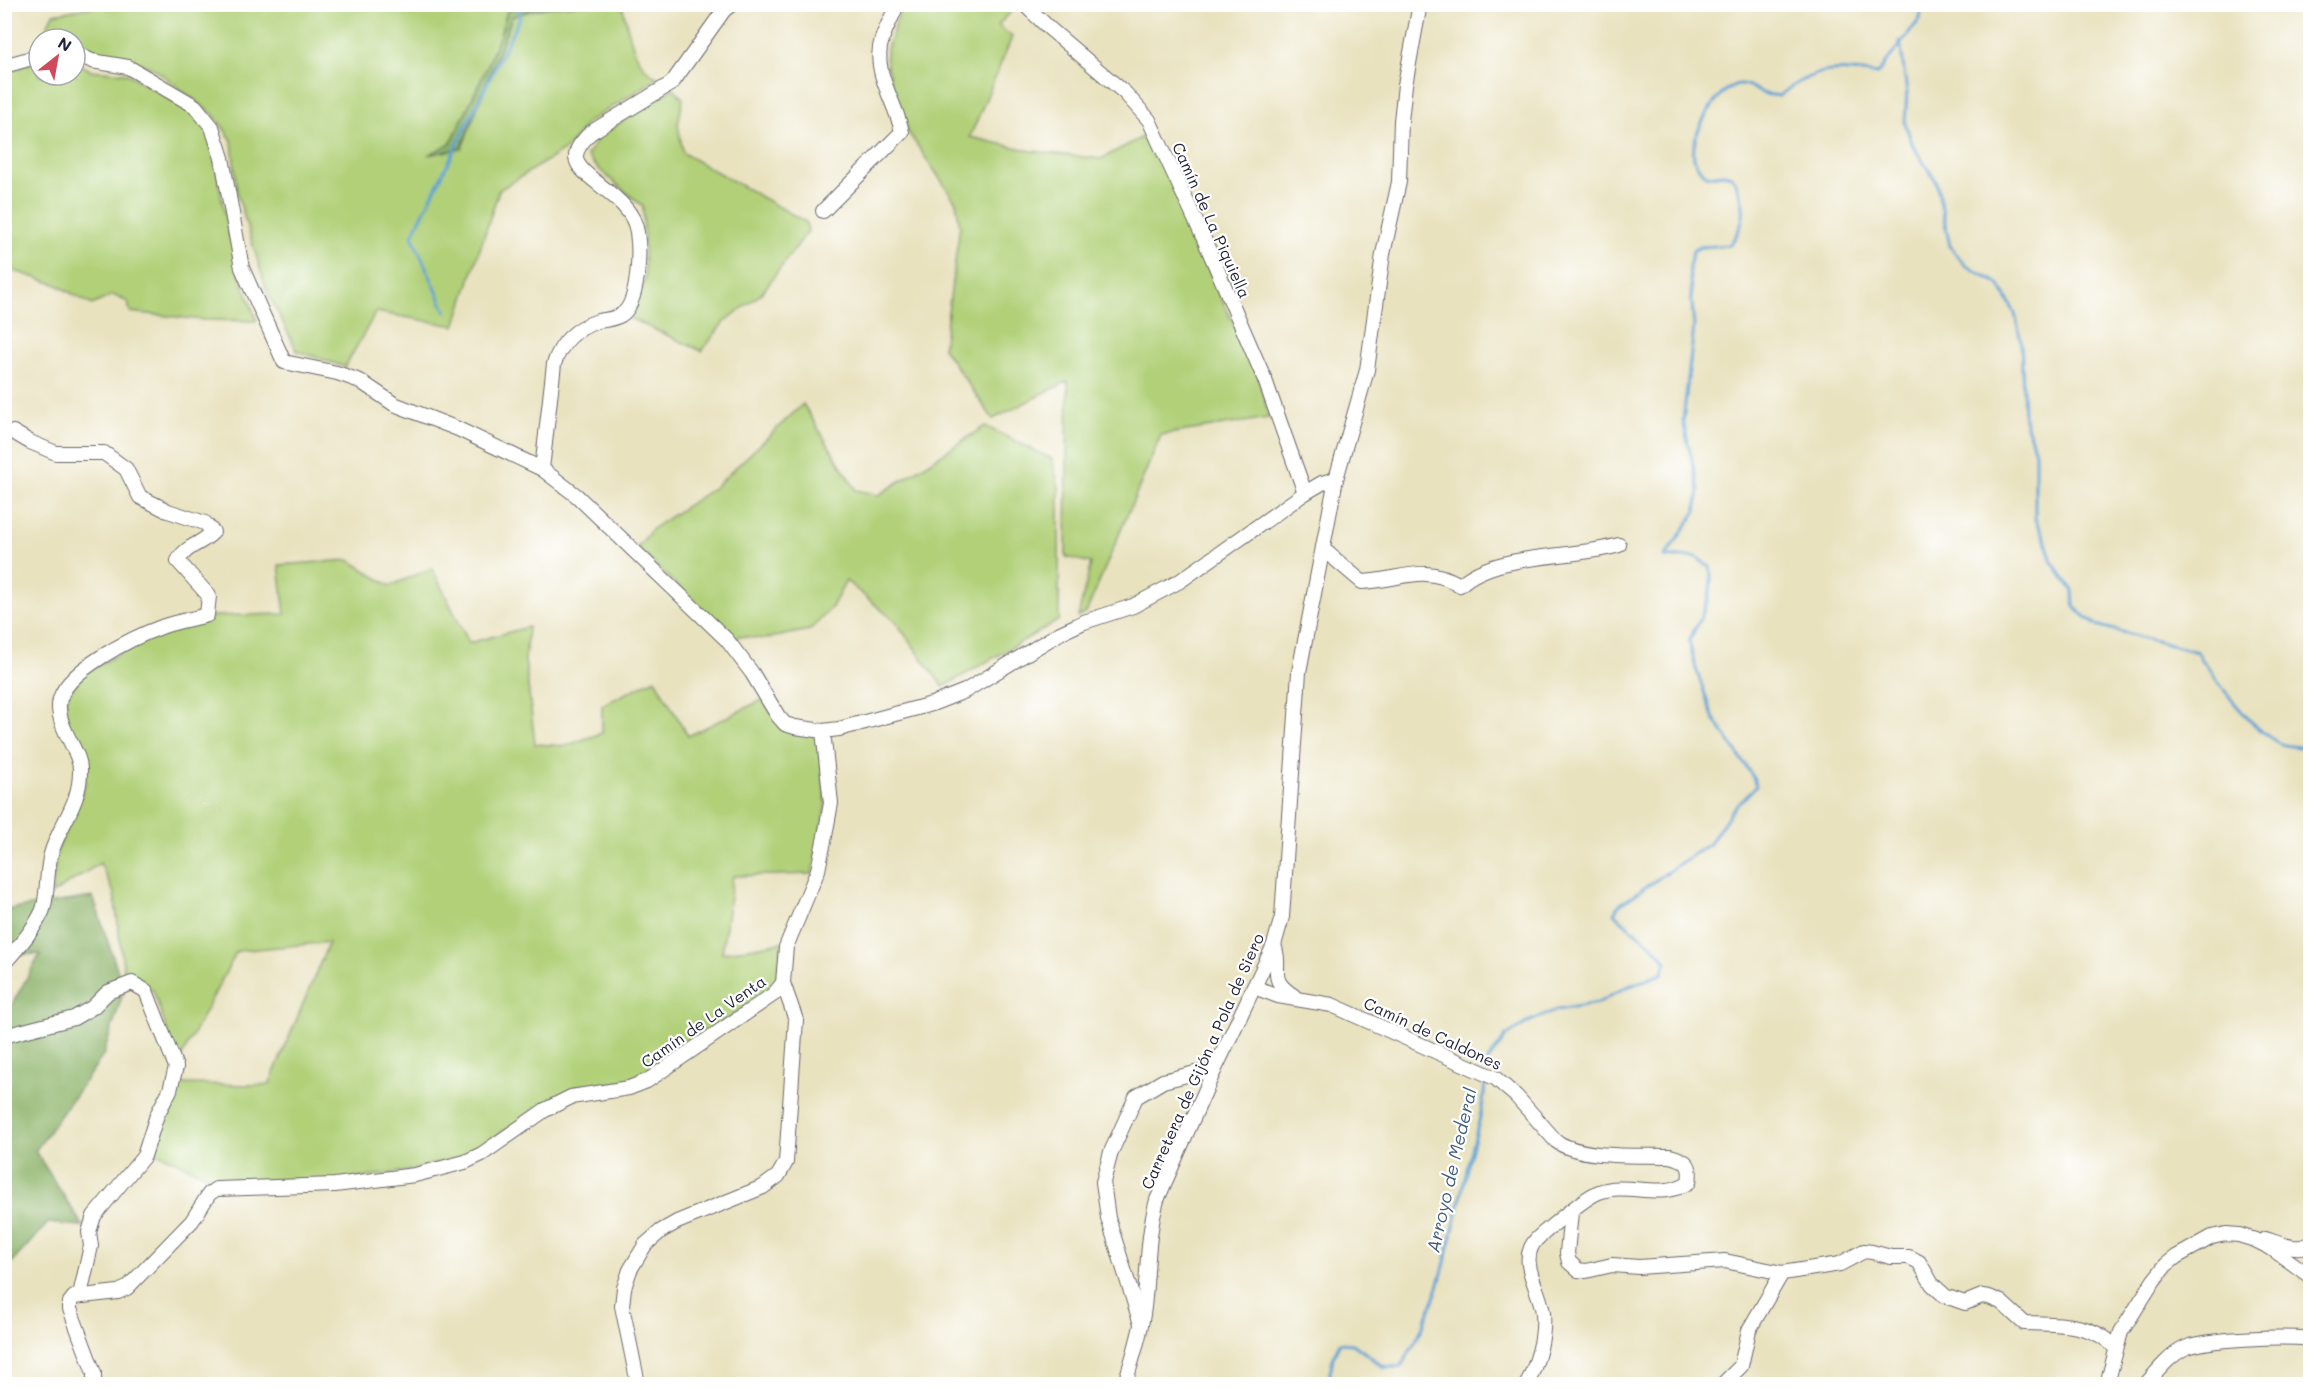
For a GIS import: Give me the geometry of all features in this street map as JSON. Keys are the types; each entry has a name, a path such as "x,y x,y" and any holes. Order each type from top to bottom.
{"street":[{"path":"542,469 554,364 559,348 584,327 622,314 634,298 637,232 632,214 578,166 576,155 580,144 590,133 672,83 724,10 732,4"},
{"path":"823,211 902,132 884,83 880,63 882,39 897,4"},
{"name":"Camín de La Piquiella","path":"1024,4 1125,93 1149,120 1265,380 1305,493"},
{"name":"Carretera de Gijón a Pola de Siero","path":"1125,1384 1142,1326 1151,1221 1174,1160 1274,945 1282,917 1299,672 1336,479 1367,369 1383,254 1399,182 1405,85 1420,4"},
{"path":"4,66 27,59"},
{"path":"87,59 128,67 195,106 212,126 222,158 242,268 284,362 337,373 360,381 394,404 458,429 542,469 577,496 727,640 752,673 785,724 823,731 839,729 932,704 965,692 1060,633 1084,622 1134,606 1180,581 1305,493 1322,483 1336,479"},
{"path":"4,963 25,940 44,910 51,853 79,790 80,766 60,720 58,703 70,680 88,664 164,626 207,615 209,596 178,561 183,551 205,540 213,532 205,524 168,511 140,497 126,469 104,453 57,453 13,432"},
{"path":"1323,549 1362,582 1436,573 1460,585 1466,579 1494,567 1619,545"},
{"name":"Camín de La Venta","path":"80,1295 118,1292 127,1288 192,1221 209,1194 216,1189 335,1185 415,1175 465,1162 482,1154 537,1116 571,1097 629,1088 647,1081 774,994 783,983 786,947 818,870 831,803 823,731"},
{"path":"1256,982 1276,981 1277,959 1274,945"},
{"name":"Camín de Caldones","path":"1276,981 1298,999"},
{"name":"Camín de Caldones","path":"1256,982 1278,996 1332,1005 1495,1078 1516,1096 1564,1147 1590,1153 1670,1156 1681,1158 1687,1164 1691,1172 1689,1182 1681,1188 1667,1191 1613,1189 1599,1191 1586,1198 1538,1238 1530,1249 1528,1261 1543,1314 1542,1336 1534,1369 1527,1384"},
{"path":"4,1036 74,1018 93,1007 108,992 132,983 146,991 177,1067 170,1090 157,1115 144,1156 94,1216 89,1232 91,1246 80,1295 74,1297 70,1302 70,1309 94,1373 94,1384"},
{"path":"638,1384 622,1306 624,1288 630,1270 645,1245 661,1231 677,1222 763,1187 778,1176 786,1162 788,1105 796,1020 783,983"},
{"path":"1142,1326 1108,1218 1103,1182 1111,1152 1136,1097 1163,1081 1214,1071"},
{"path":"1571,1212 1567,1253 1569,1262 1578,1270 1586,1271 1612,1265 1639,1267 1725,1261 1782,1273 1840,1264 1864,1251 1891,1257 1909,1257 1919,1262 1932,1284 1945,1296 1965,1303 1982,1296 1989,1297 2001,1302 2024,1323 2067,1325 2100,1333 2116,1348"},
{"path":"2107,1384 2116,1348 2128,1320 2166,1264 2212,1237 2226,1234 2239,1234 2303,1248 2310,1244"},
{"path":"2239,1234 2271,1248 2310,1276"},
{"path":"1723,1384 1741,1366 1749,1330 1782,1273"},
{"path":"2100,1333 2128,1320"},
{"path":"2146,1384 2167,1361 2182,1349 2202,1341 2310,1339"}],"green space":[{"path":"105,5 509,5 487,67 451,143 431,154 462,148 512,17 526,12 566,6 622,5 637,56 642,65 658,78 588,122 566,149 499,190 455,326 376,312 345,367 297,351 267,291 237,193 232,140 214,115 153,68 87,49 87,27 47,27 53,14"},
{"path":"509,5 560,5 529,10 512,17 461,148 428,155 451,143 487,67"},
{"path":"902,5 1014,5 1016,7 998,25 1012,37 970,137 1032,151 1101,159 1150,133 1222,300 1258,375 1269,418 1161,435 1086,613 1078,617 1091,563 1066,557 1068,381 993,419 943,348 960,226 956,202 908,132 893,91 886,52"},
{"path":"27,65 27,87 87,87 87,68 126,73 189,110 209,131 228,231 239,273 257,321 204,320 130,312 128,302 113,295 92,305 55,284 5,268 4,72"},
{"path":"674,88 683,99 678,125 683,153 806,222 808,231 761,294 724,322 702,351 629,318 645,280 643,207 599,169 587,155 599,136"},
{"path":"803,404 856,490 879,495 985,426 1052,459 1059,487 1059,620 943,687 895,621 846,581 832,607 810,630 764,639 739,636 735,640 637,548 652,529 715,487"},
{"path":"349,560 390,586 432,568 469,643 528,627 525,660 535,744 565,746 602,733 602,705 655,679 688,736 762,700 783,728 818,737 826,804 812,874 733,876 722,953 782,942 777,978 772,989 647,1076 630,1082 578,1086 464,1157 408,1171 338,1181 219,1181 152,1150 177,1084 269,1085 329,942 237,951 178,1063 153,990 125,981 114,893 100,863 52,894 56,853 86,782 64,709 69,692 85,673 152,635 214,616 285,614 279,565"},
{"path":"93,897 124,990 103,1056 35,1151 83,1226 48,1223 5,1270 5,1017 40,954 5,955 4,910"}],"waterway":[{"path":"446,312 412,236 520,17 520,4"},
{"name":"Arroyo de Mederal","path":"1485,1070 1485,1065 1506,1036 1530,1021 1557,1010 1598,1003 1624,988 1662,974 1666,962 1661,955 1614,913 1618,906 1710,843 1733,809 1756,786 1753,777 1713,717 1689,641 1709,597 1710,567 1696,557 1665,557 1696,511 1699,490 1683,421 1694,327 1689,267 1693,251 1700,247 1730,245 1740,227 1743,211 1741,195 1732,176 1724,174 1708,176 1696,164 1694,149 1700,128 1719,97 1735,85 1743,84 1765,94 1779,96 1803,79 1825,72 1848,71 1877,74 1920,19 1922,4"},
{"path":"1900,42 1907,92 1905,123 1913,146 1936,181 1950,246 1965,265 1999,284 2015,313 2021,341 2024,416 2035,452 2035,519 2044,536 2052,562 2073,591 2074,607 2096,625 2197,652 2213,676 2256,726 2283,745 2310,749"},
{"name":"Arroyo de Mederal","path":"1328,1384 1333,1357 1340,1343 1353,1344 1384,1367 1400,1367 1414,1345 1435,1297 1449,1246 1481,1113 1485,1079"}]}
